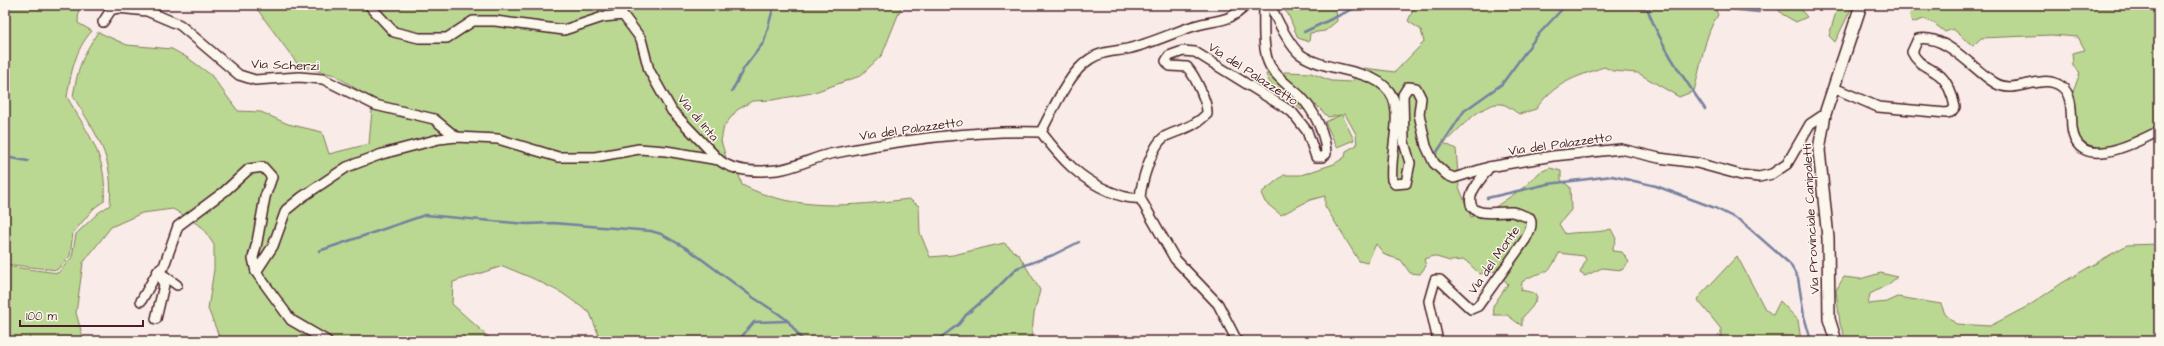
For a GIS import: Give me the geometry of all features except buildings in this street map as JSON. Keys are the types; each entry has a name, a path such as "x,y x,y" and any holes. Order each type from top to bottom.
{"main road":[{"name":"Via Provinciale Canipaletti","path":"1836,341 1829,319 1828,238 1819,150 1825,114 1861,5"}],"street":[{"name":"Via di Inta","path":"368,5 394,32 419,38 446,38 473,21 495,21 564,30 603,17 623,15 641,39 648,70 672,111 719,160"},
{"path":"1237,341 1218,304 1189,276 1169,249 1140,198 1131,199 1111,192 1098,187 1077,174 1062,160 1041,132 1068,83 1088,59 1103,51 1128,49 1195,25 1224,21 1237,14 1246,5"},
{"name":"Via del Palazzetto","path":"1140,198 1146,171 1156,149 1164,137 1188,129 1198,123 1206,114 1205,103 1194,76 1187,67 1170,66 1166,61 1168,56 1183,50 1194,52 1292,112 1307,131 1316,157 1322,157 1326,154 1326,144 1321,130 1302,98 1269,65 1264,42 1264,5"},
{"name":"Via del Palazzetto","path":"1270,5 1279,25 1299,53 1324,66 1361,74 1384,84 1393,99 1395,138 1391,173 1395,184 1406,183 1410,163 1404,142 1402,96 1408,87 1416,88 1421,98 1419,114 1421,128 1434,163 1447,175 1454,178 1489,167 1553,156 1622,149 1659,158 1697,163 1735,174 1760,177 1772,174 1787,164 1810,124 1825,114"},
{"name":"Via Scherzi","path":"103,22 111,10 118,8 147,11 180,25 239,75 255,80 299,77 323,79 375,105 434,119 456,137"},
{"path":"1834,88 1878,107 1946,113 1952,112 1955,107 1954,100 1945,81 1938,74 1925,68 1915,59 1912,52 1918,39 1924,38 1943,44 1959,54 1994,83 2002,87 2017,87 2042,82 2055,83 2064,88 2068,95 2072,117 2072,129 2083,148 2093,152 2106,153 2133,144 2153,134"},
{"name":"Via del Palazzetto","path":"256,272 273,246 286,210 302,197 347,167 382,154 439,139 456,137 498,139 558,157 595,157 639,149 666,151 719,160 725,165 738,169 778,170 828,155 892,142 1004,131 1041,132"},
{"path":"141,301 158,271 164,266 178,226 226,191 249,169 263,167 272,177 265,197 253,258 256,272 291,320 327,341"},
{"name":"Via del Monte","path":"1438,341 1429,301 1435,280 1440,280 1471,310 1478,306 1531,229 1532,223 1530,218 1513,212 1481,213 1470,203 1471,195 1489,167"},
{"path":"158,271 177,286"},
{"path":"156,319 164,285 158,271"}],"green space":[{"path":"5,5 79,5 78,23 92,31 86,38 78,53 72,70 67,97 95,146 100,159 103,171 104,201 94,208 73,233 70,256 57,270 5,264"},
{"path":"254,5 902,5 882,55 860,76 812,93 772,100 752,101 737,110 724,126 721,141 727,161 720,156 667,146 639,144 595,153 559,153 499,135 456,133 435,117 376,102 335,75 299,66"},
{"path":"1279,5 1346,5 1336,9 1337,21 1325,31 1310,33 1309,42 1298,38 1288,14"},
{"path":"1412,5 1714,5 1718,15 1706,41 1694,91 1679,97 1638,73 1613,71 1604,67 1566,82 1550,93 1536,109 1519,114 1505,105 1497,104 1489,106 1473,116 1444,143 1456,149 1459,187 1471,217 1494,208 1524,187 1540,172 1550,168 1561,171 1561,180 1570,187 1571,210 1559,224 1565,234 1611,229 1616,239 1612,251 1622,252 1629,262 1622,270 1602,268 1585,276 1580,273 1586,260 1584,256 1559,253 1551,268 1522,282 1521,290 1534,293 1537,298 1532,307 1522,318 1522,326 1507,315 1494,315 1493,306 1508,284 1495,271 1480,274 1465,260 1450,261 1433,256 1424,259 1426,266 1420,274 1410,273 1401,260 1385,255 1376,244 1367,263 1359,261 1325,206 1325,196 1310,200 1281,215 1265,202 1261,193 1284,175 1301,175 1334,164 1345,157 1346,151 1357,145 1356,134 1345,114 1342,115 1354,140 1337,147 1325,122 1341,115 1328,117 1316,105 1301,110 1288,96 1272,85 1266,74 1286,72 1311,73 1331,81 1351,82 1364,68 1395,72 1424,42 1421,30 1408,21 1413,10"},
{"path":"1770,5 1797,5 1807,17 1796,22 1782,14 1776,7"},
{"path":"1838,5 1853,5 1835,42 1829,36"},
{"path":"1912,5 2159,5 2159,127 2115,147 2092,148 2079,137 2076,125 2076,107 2072,95 2080,73 2073,65 2072,53 2085,50 2078,37 2051,35 1981,38 1973,46 1953,29 1945,32 1935,24 1924,19 1912,23 1910,15"},
{"path":"98,32 127,45 172,49 188,58 211,75 238,111 261,112 288,124 322,132 329,154 369,144 372,110 376,108 433,122 456,140 498,142 558,160 639,152 666,154 718,163 738,172 742,185 762,194 782,200 824,205 845,205 909,199 919,206 920,233 930,257 953,255 1004,243 1019,255 1040,290 1034,314 1031,341 601,341 590,313 562,293 503,266 453,282 452,304 493,341 221,341 208,309 214,269 214,245 202,227 173,209 142,213 111,227 83,263 76,313 84,341 5,341 5,266 58,273 72,257 76,234 98,213 110,205 111,188 109,173 102,147 73,96 81,62"},
{"path":"2159,244 2159,341 1846,341 1840,324 1836,290 1844,277 1860,279 1881,273 1897,277 1889,284 1870,294 1868,304 1887,302 1898,297 1941,304 1945,314 1956,324 1990,326 2030,305 2062,283 2127,245"},
{"path":"1737,256 1765,309 1773,315 1780,301 1798,320 1801,341 1721,341 1721,329 1697,299"}],"waterway":[{"path":"732,91 744,68 764,42 774,5"},
{"path":"1304,32 1361,5"},
{"path":"1537,5 1563,8"},
{"path":"1435,155 1464,111 1502,84 1537,36 1566,5"},
{"path":"1646,5 1651,19 1665,46 1680,72 1705,109"},
{"path":"1718,5 1729,9 1759,12"},
{"path":"5,157 28,161"},
{"path":"1487,198 1548,184 1612,176 1656,186 1715,208 1741,221 1790,264 1798,278 1804,316 1811,341"},
{"path":"319,251 425,215 527,224 553,223 651,231 661,234 688,249 754,298 779,314 788,321 803,341"},
{"path":"936,341 959,324 966,315 995,290 1017,268 1053,255 1079,242"},
{"path":"738,341 754,322 787,321"}]}
